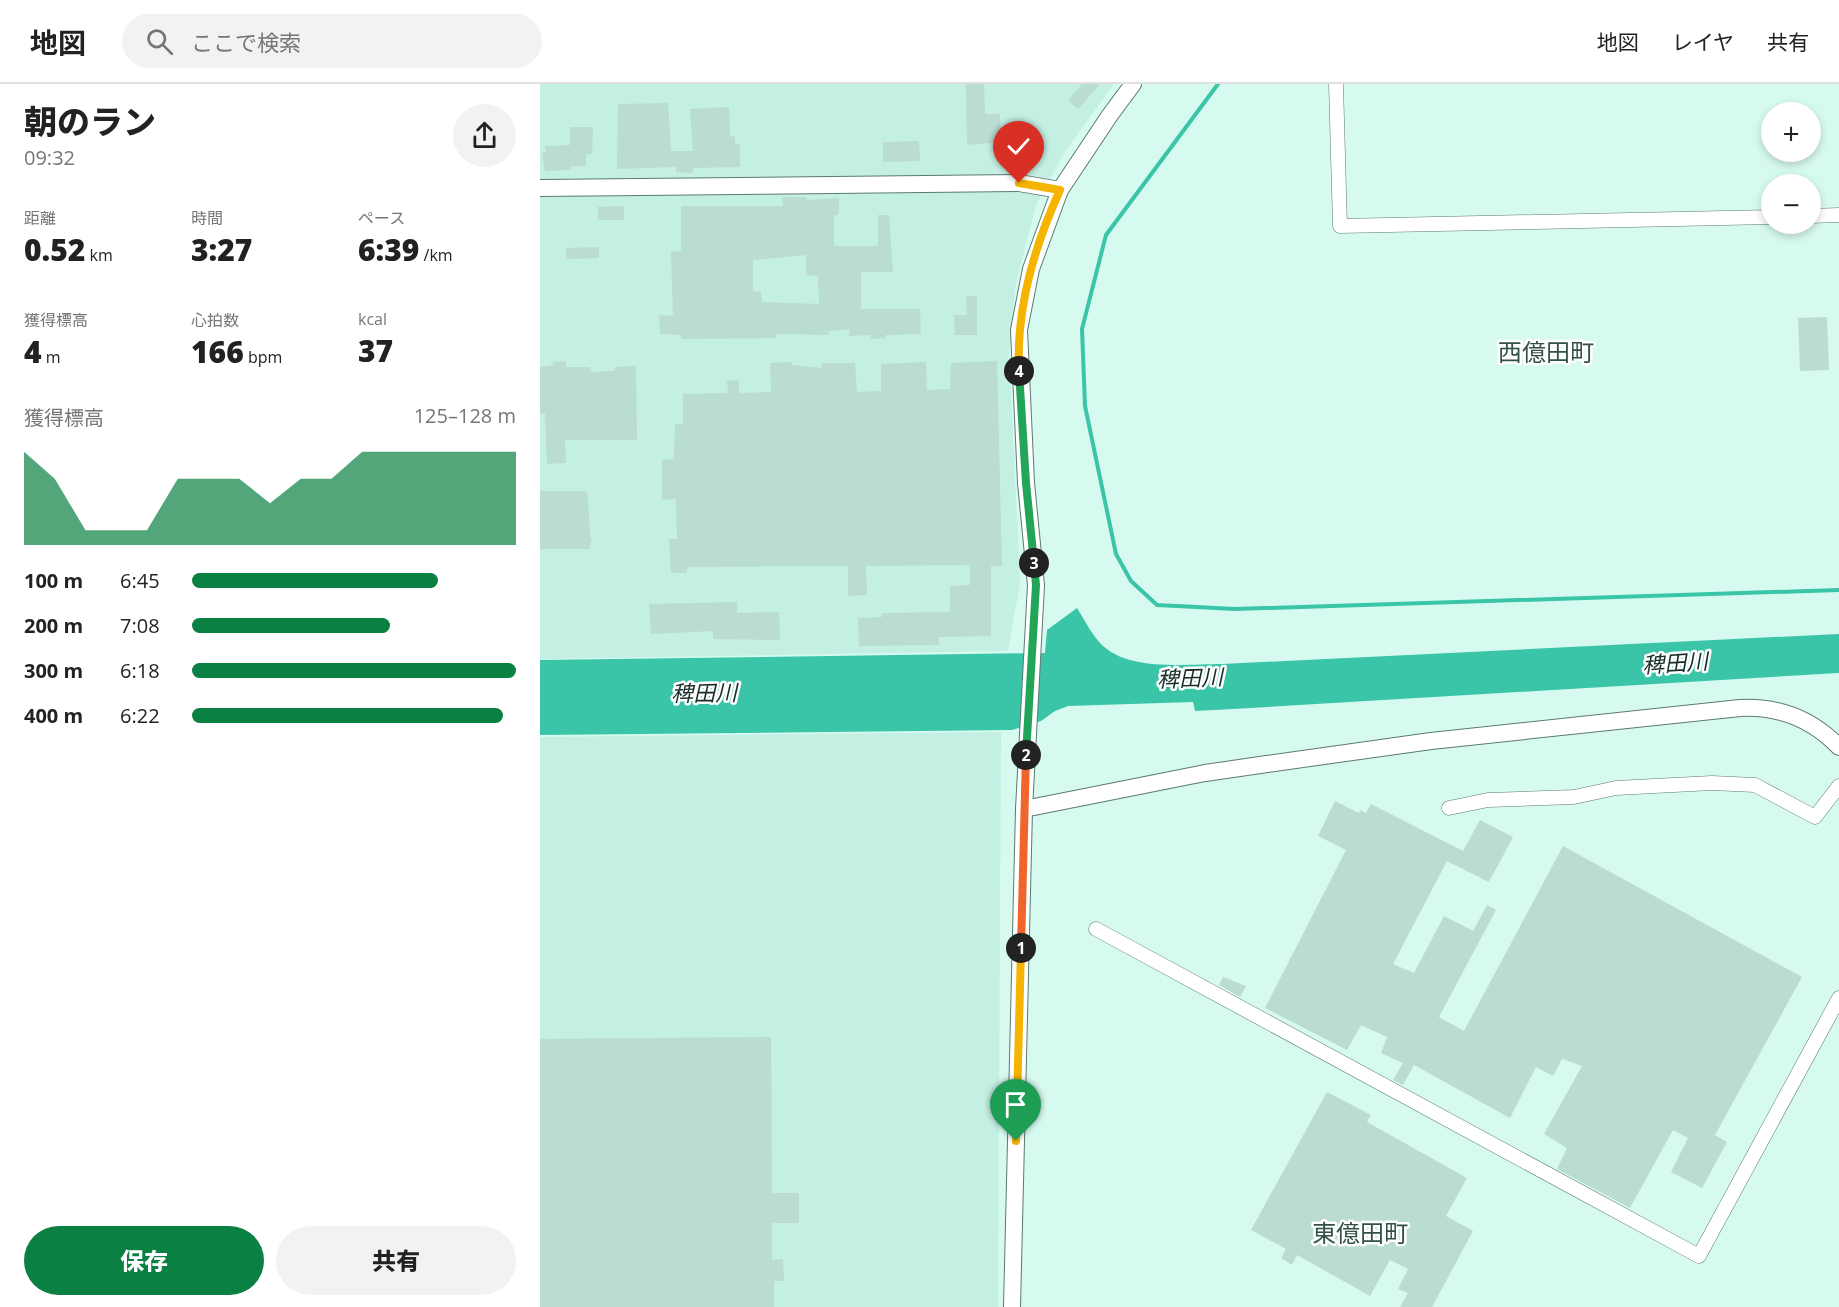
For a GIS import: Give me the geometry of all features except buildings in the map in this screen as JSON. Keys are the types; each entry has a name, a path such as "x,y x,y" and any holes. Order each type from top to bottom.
{"street":[{"path":"1012,1307 1024,809 1036,585 1026,483 1019,330 1031,269 1060,190 1133,84"},
{"path":"1336,84 1340,226 1761,217"},
{"path":"540,188 1019,183 1060,190"},
{"path":"1821,216 1839,215"},
{"path":"1740,708 1756,697"},
{"path":"1024,809 1205,773 1267,764 1431,741 1740,708 1756,707 1792,715 1812,724 1839,747"},
{"path":"1449,808 1488,800 1574,797 1616,788 1712,783 1755,785 1815,817 1839,786"},
{"path":"1096,929 1699,1256 1839,998"}],"shaded area":[{"path":"540,84 1114,84 1064,153 1036,205 1016,283 1009,350 1020,583 1008,651 540,659"},
{"path":"1001,732 998,1307 540,1307 540,737"}],"water":[{"name":"稗田川","path":"1077,608 1100,643 1112,652 1125,659 1158,664 1222,664 1839,634 1839,673 1195,711 1193,702 1068,706 1055,711 1041,721 1012,730 540,735 540,660 1045,653 1047,630"}],"waterway":[{"path":"1218,84 1106,235 1082,329 1085,406 1116,554 1131,581 1157,605 1235,609 1839,590"}],"district":[{"name":"西億田町","path":"1546,351"},
{"name":"東億田町","path":"1360,1232"}],"route":[{"path":"1016,1141 1024,809 1036,585 1026,483 1019,330 1031,269 1060,190 1019,183"}]}
